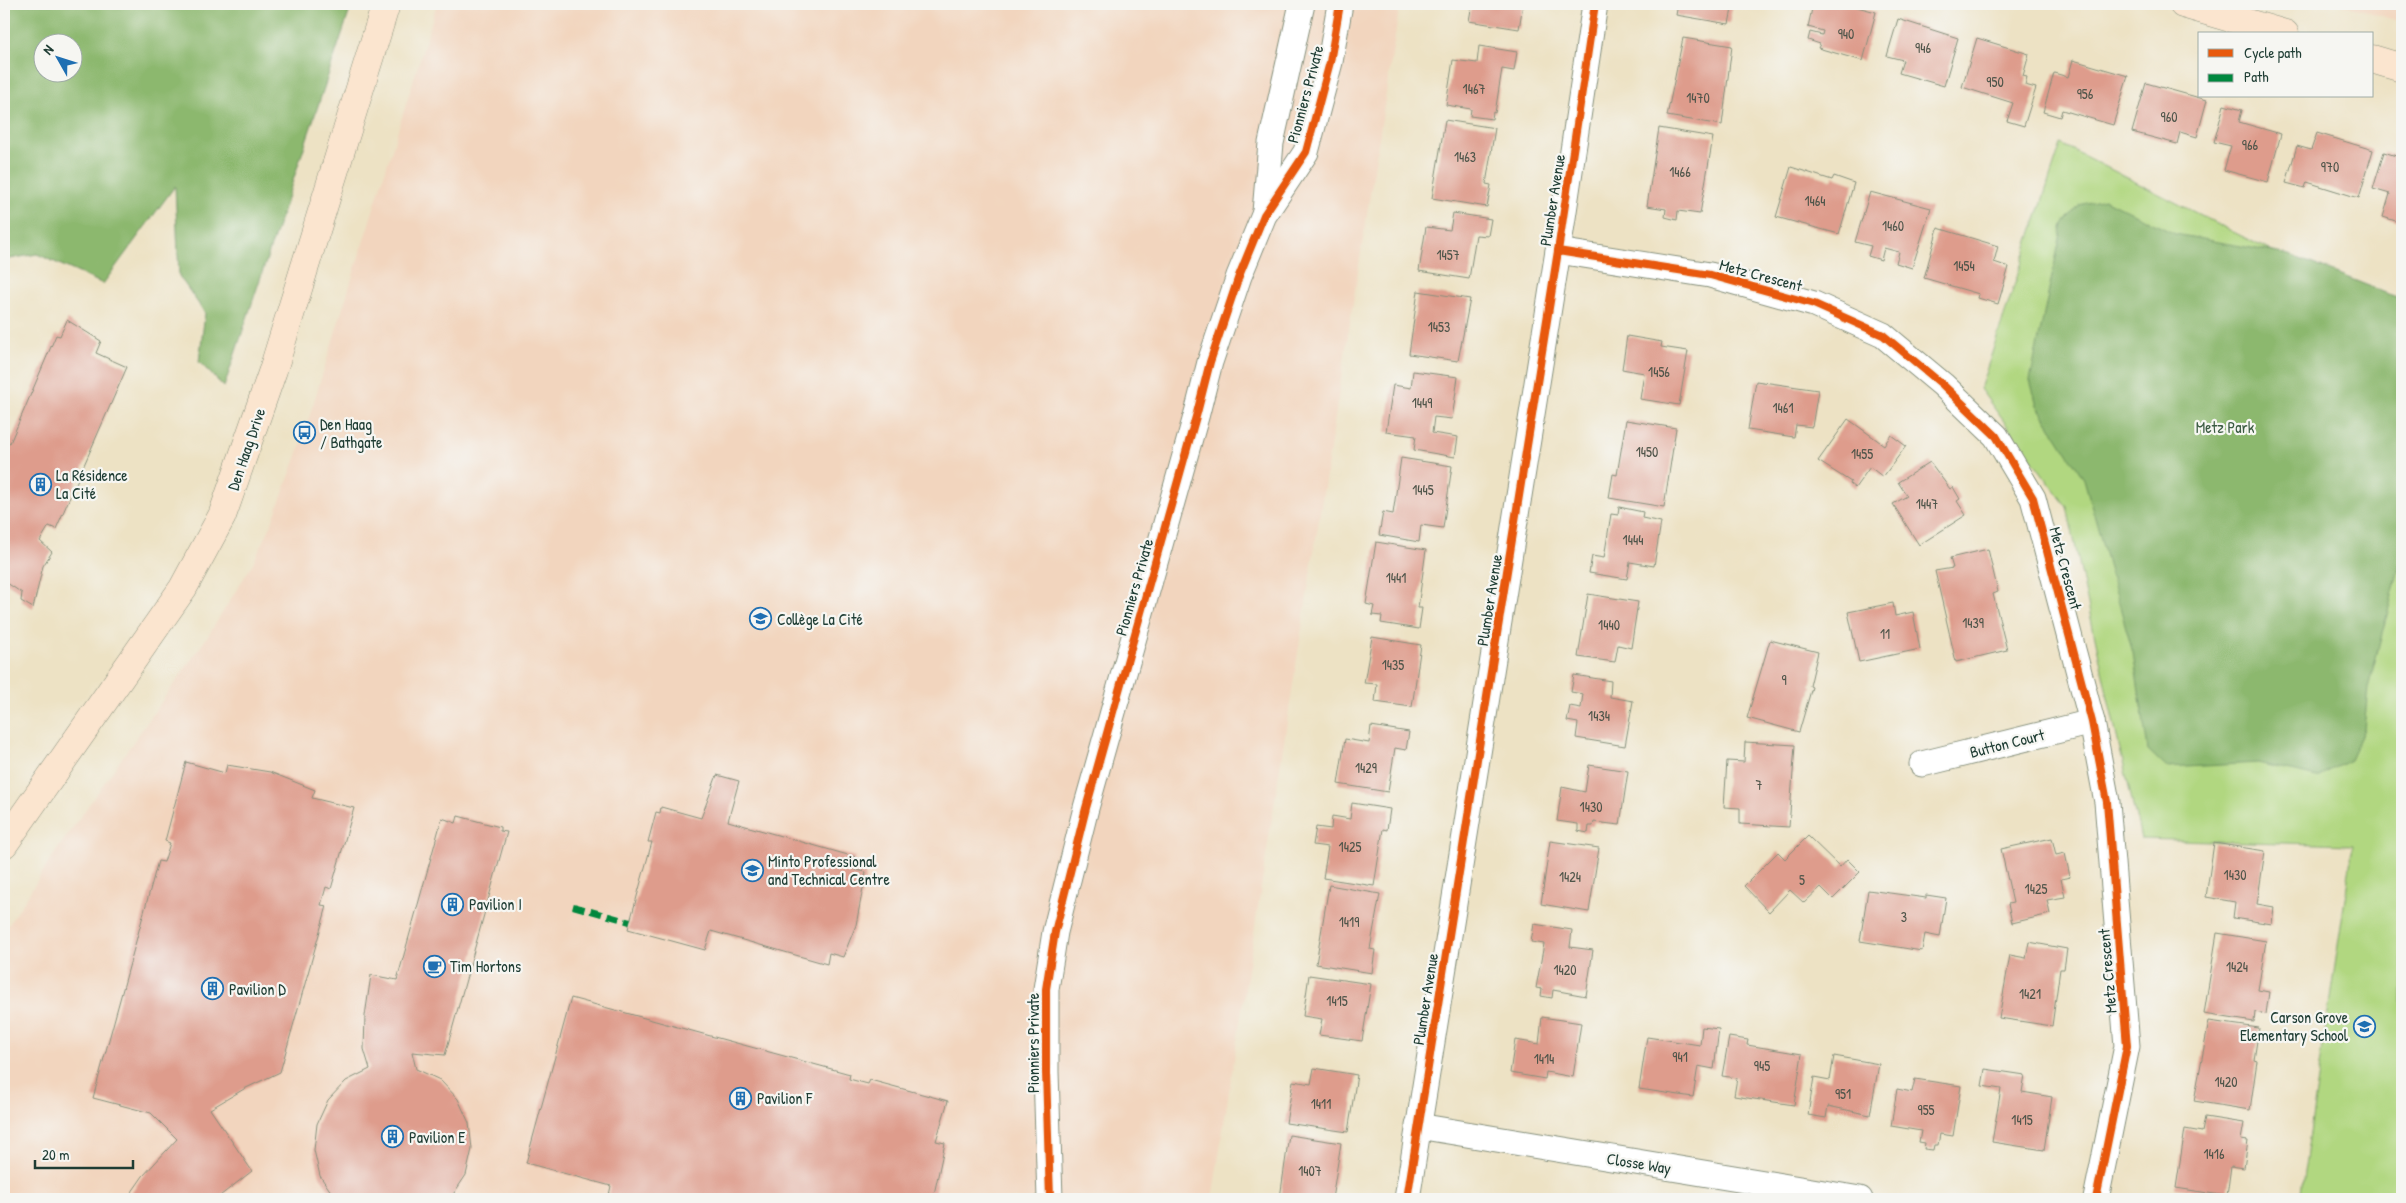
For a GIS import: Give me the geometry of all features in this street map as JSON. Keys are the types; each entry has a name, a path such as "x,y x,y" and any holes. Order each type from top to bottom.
{"street":[{"name":"Den Haag Drive","path":"4,844 183,588 222,516 273,370 386,4"},
{"name":"Pionniers Private","path":"1264,215 1271,143 1302,4"},
{"name":"Pionniers Private","path":"1050,1199 1046,990 1057,922 1086,808 1195,422 1210,362 1264,215 1306,152 1330,62 1340,4"},
{"name":"Plumber Avenue","path":"1407,1199 1596,4"},
{"path":"2183,4 2278,32"},
{"path":"2374,60 2402,68"},
{"name":"Metz Crescent","path":"1558,251 1710,275 1814,304 1882,335 1943,385 1996,436 2033,498 2092,722 2106,802 2127,1046 2096,1199"},
{"name":"Button Court","path":"1922,764 2092,722"},
{"name":"Closse Way","path":"1418,1126 1860,1199"}],"shaded area":[{"name":"Collège La Cité","path":"437,4 1400,4 1212,1199 4,1199 4,932 57,850 208,636 252,565 270,528 299,450"},
{"path":"2342,4 2402,4 2402,22"}],"green space":[{"path":"4,4 352,4 224,387 199,362 205,313 179,276 175,186 103,284 37,254 4,260"},
{"name":"Metz Park","path":"2061,144 2402,318 2402,1199 2300,1199 2353,845 2141,839 2110,707 2067,507 1980,389"},
{"name":"Metz Park","path":"2104,199 2175,234 2290,255 2402,299 2402,557 2368,688 2364,729 2350,760 2317,777 2258,763 2167,768 2148,750 2133,653 2084,479 2037,405 2030,380 2063,224 2079,205"}],"building":[{"path":"1472,4 1523,4 1519,29 1469,21"},
{"path":"1678,4 1733,4 1729,24 1676,15"},
{"path":"1813,4 1846,4 1876,12 1863,61 1818,48 1820,44 1808,40 1810,32 1822,35 1823,31 1808,27"},
{"path":"1898,19 1958,38 1944,86 1899,73 1903,60 1887,56"},
{"path":"1683,38 1732,46 1722,125 1667,116"},
{"path":"1977,38 2029,54 2023,76 2027,77 2025,85 2036,88 2024,126 2007,121 2013,103 1962,87"},
{"path":"1479,46 1517,52 1514,71 1502,69 1495,113 1493,112 1492,119 1470,116 1471,109 1446,105 1453,60 1477,63"},
{"path":"2073,60 2128,76 2113,125 2062,110 2060,117 2043,112 2054,73 2068,77"},
{"path":"2146,83 2207,100 2197,137 2180,132 2177,144 2132,132"},
{"path":"2224,105 2242,110 2239,122 2281,134 2268,182 2224,170 2231,146 2214,142"},
{"path":"1445,120 1495,128 1486,184 1491,185 1487,207 1432,198"},
{"path":"1659,128 1713,137 1700,214 1678,211 1677,220 1665,217 1666,209 1647,206"},
{"path":"2317,133 2373,150 2359,198 2307,182 2305,188 2286,183 2297,146 2311,150"},
{"path":"2384,152 2402,158 2398,169 2402,170 2402,223 2383,217 2390,194 2373,189"},
{"path":"1791,167 1832,180 1834,176 1854,183 1839,234 1776,217"},
{"path":"1870,192 1931,208 1912,268 1896,263 1899,252 1884,248 1881,260 1868,256 1871,246 1855,242"},
{"path":"1453,213 1491,219 1488,236 1476,235 1469,279 1419,271 1426,227 1450,230"},
{"path":"1938,228 1998,246 1994,262 2009,267 1998,304 1978,298 1979,294 1924,278"},
{"path":"1418,291 1470,299 1458,361 1409,354"},
{"name":"La Résidence La Cité","path":"67,320 101,341 96,353 127,367 56,529 49,526 40,541 52,552 43,566 33,608 21,601 22,593 4,581 6,576 4,575 4,440 10,443 56,335 60,336"},
{"path":"1627,336 1662,342 1661,347 1688,351 1679,405 1640,399 1644,373 1622,369"},
{"path":"1413,371 1458,377 1452,419 1434,417 1432,433 1458,437 1455,457 1414,450 1416,436 1386,432 1393,385 1411,388"},
{"path":"1756,381 1818,390 1812,427 1796,425 1794,437 1748,430"},
{"path":"1848,419 1884,445 1891,435 1906,446 1883,477 1870,467 1855,488 1850,484 1851,482 1818,461"},
{"path":"1626,420 1676,428 1664,507 1609,498 1613,474 1617,475"},
{"path":"1401,458 1452,466 1443,528 1421,525 1419,542 1379,535 1383,512 1393,514"},
{"path":"1930,462 1950,489 1953,487 1960,499 1957,501 1966,515 1919,545 1893,504 1907,496 1898,482"},
{"path":"1619,507 1643,512 1642,518 1661,522 1654,566 1630,562 1627,579 1589,573 1592,556 1604,558 1611,514 1618,515"},
{"path":"1376,542 1426,550 1418,608 1422,608 1419,629 1381,623 1382,616 1372,615 1374,606 1366,604"},
{"path":"1988,549 1998,592 1993,594 2007,650 1956,662 1935,571 1953,568 1950,558"},
{"path":"1588,594 1638,602 1631,648 1618,645 1615,662 1578,657"},
{"path":"1893,603 1895,616 1913,612 1920,649 1859,662 1848,612"},
{"path":"1372,637 1421,645 1412,707 1375,702 1377,684 1364,683"},
{"path":"1770,640 1818,652 1810,686 1812,687 1799,732 1747,718"},
{"path":"1574,675 1611,681 1610,697 1633,701 1625,746 1576,738 1578,723 1567,721 1570,706 1581,708 1583,694 1571,692"},
{"path":"1371,726 1409,732 1406,750 1395,748 1388,792 1338,784 1345,739 1369,743"},
{"path":"1745,742 1795,745 1789,827 1740,824 1740,808 1724,807 1727,761 1744,762"},
{"name":"Pavilion D","path":"186,762 225,773 227,765 270,772 315,790 312,798 354,808 331,889 326,887 321,905 327,906 280,1072 244,1089 210,1109 252,1171 216,1199 127,1199 143,1176 177,1139 151,1113 93,1098 158,861 164,862 170,843 165,841"},
{"path":"1589,765 1628,771 1620,825 1594,822 1593,826 1589,826 1588,833 1578,831 1578,824 1557,821 1562,787 1585,792"},
{"name":"Minto Professional and Technical Centre","path":"717,775 739,781 728,821 855,857 852,869 866,872 856,925 843,957 829,953 827,964 711,931 705,950 628,929 652,842 648,842 656,812 660,813 661,807 701,818"},
{"path":"1352,803 1390,809 1387,830 1383,829 1374,886 1323,878 1328,847 1313,845 1316,827 1331,829 1332,816 1350,819"},
{"path":"458,816 500,827 500,831 507,832 445,1055 412,1052 416,1069 440,1080 458,1099 469,1123 472,1149 466,1175 450,1199 336,1199 320,1176 314,1150 317,1124 328,1100 346,1081 370,1069 364,1049 365,1016 371,975 397,980 442,818 456,823"},
{"path":"1808,836 1840,867 1847,859 1860,872 1833,899 1821,887 1804,903 1790,890 1769,912 1744,886 1778,852 1785,859"},
{"path":"2052,838 2056,855 2065,853 2070,877 2061,879 2065,897 2047,900 2050,914 2012,923 2008,904 2013,903 2001,849"},
{"path":"1550,841 1599,848 1589,912 1541,904"},
{"path":"2214,843 2265,851 2257,904 2274,907 2272,924 2233,918 2235,902 2206,897"},
{"path":"1329,885 1380,894 1370,949 1375,950 1372,973 1316,964"},
{"path":"1868,890 1926,898 1926,895 1946,898 1940,937 1925,934 1922,951 1860,941"},
{"path":"1534,924 1572,930 1570,947 1593,950 1586,996 1553,990 1552,998 1541,996 1542,989 1536,988 1544,944 1531,942"},
{"path":"2217,933 2266,941 2258,990 2269,992 2266,1014 2255,1012 2254,1022 2204,1014"},
{"path":"2029,942 2067,949 2064,969 2060,969 2052,1026 1999,1018 2010,955 2026,958"},
{"path":"1309,975 1371,984 1362,1041 1319,1035 1322,1019 1303,1016"},
{"name":"Pavilion F","path":"571,998 850,1074 849,1079 868,1084 870,1080 948,1101 936,1141 945,1143 933,1199 613,1199 609,1195 611,1186 526,1163"},
{"path":"1542,1017 1581,1023 1573,1077 1546,1072 1545,1079 1510,1073 1515,1040 1539,1044"},
{"path":"2209,1021 2259,1028 2254,1060 2257,1061 2250,1110 2194,1101"},
{"path":"1702,1027 1719,1029 1714,1069 1698,1066 1693,1097 1639,1089 1647,1037 1700,1045"},
{"path":"1729,1037 1748,1040 1747,1045 1802,1054 1794,1105 1734,1096 1737,1078 1722,1076"},
{"path":"1834,1056 1879,1064 1870,1115 1828,1106 1826,1118 1808,1115 1814,1077 1830,1080"},
{"path":"1314,1068 1357,1075 1348,1132 1286,1123 1293,1081 1311,1084"},
{"path":"1985,1069 2025,1075 2022,1092 2052,1097 2044,1150 1992,1142 2001,1089 1982,1086"},
{"path":"1915,1079 1961,1086 1953,1136 1940,1134 1938,1145 1934,1145 1933,1150 1924,1149 1925,1143 1919,1142 1921,1131 1891,1126 1897,1089 1912,1092"},
{"path":"2205,1117 2244,1123 2241,1140 2248,1141 2244,1168 2231,1166 2227,1196 2176,1188 2185,1129 2202,1132"},
{"path":"1289,1135 1341,1143 1332,1199 1280,1198"}],"marked path":[{"path":"573,906 630,922"}],"cycle path":[{"path":"1050,1199 1046,1072 1046,989 1055,932 1086,808 1210,362 1239,276 1264,215 1306,152 1330,62 1340,4"},
{"path":"1407,1199 1558,251 1595,4"},
{"path":"1558,251 1710,275 1814,304 1883,335 1943,385 1996,436 2033,498 2092,722 2107,802 2127,1046 2096,1199"}],"place":[{"name":"Den Haag / Bathgate","path":"304,433"},
{"name":"La Résidence La Cité","path":"40,484"},
{"name":"Collège La Cité","path":"761,619"},
{"name":"Minto Professional and Technical Centre","path":"752,870"},
{"name":"Pavilion I","path":"453,904"},
{"name":"Tim Hortons","path":"434,966"},
{"name":"Pavilion D","path":"213,989"},
{"name":"Carson Grove Elementary School","path":"2364,1026"},
{"name":"Pavilion F","path":"741,1098"},
{"name":"Pavilion E","path":"393,1137"}]}
